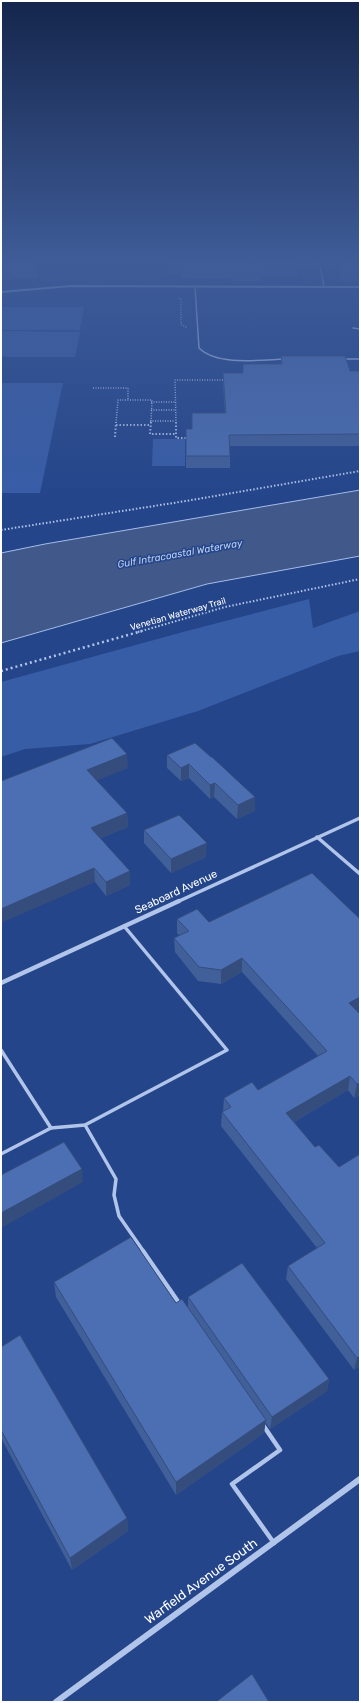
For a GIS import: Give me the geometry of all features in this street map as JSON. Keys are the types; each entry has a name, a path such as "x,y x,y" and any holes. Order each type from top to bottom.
{"street":[{"name":"Seaboard Avenue","path":"1,983 360,818"},
{"path":"317,837 360,874"},
{"name":"Warfield Avenue South","path":"56,1702 360,1479"}],"lane":[{"path":"199,340 199,349 210,356 230,359 291,359"},
{"path":"337,359 360,359"},
{"path":"1,1154 51,1128 85,1125 227,1050 124,926"},
{"path":"1,1050 51,1128"},
{"path":"85,1125 116,1179 114,1195 119,1216 181,1306"},
{"path":"258,1417 280,1450 232,1484 274,1543"}],"path":[{"path":"191,438 176,438 174,380 225,380"},
{"path":"93,388 128,388 128,400"},
{"path":"115,437 118,400 175,402"},
{"path":"151,402 150,434 176,434"},
{"path":"151,410 175,410"},
{"path":"150,421 175,421"},
{"path":"116,425 150,425"},
{"path":"1,530 210,497 360,471"},
{"name":"Venetian Waterway Trail","path":"1,671 225,607 360,579"}],"shaded area":[{"path":"1,340 78,340 75,357 1,356"},
{"path":"1,383 63,383 40,493 1,493"},
{"path":"153,439 185,439 185,466 152,466"},
{"path":"309,599 313,628 360,611 360,651 338,656 198,711 90,744 25,749 1,757 1,682"}],"water":[{"name":"Gulf Intracoastal Waterway","path":"360,490 360,556 207,584 1,643 1,553 45,544"}],"building":[{"path":"281,356 345,356 350,371 360,371 360,434 229,435 230,456 186,456 186,429 192,429 192,413 226,413 223,373 243,373 243,364 282,364"},
{"path":"112,738 127,754 87,770 127,813 91,828 130,871 106,882 94,868 1,909 1,781"},
{"path":"195,743 255,797 238,805 215,783 210,785 189,764 181,768 167,755"},
{"path":"179,815 207,843 171,859 144,830"},
{"path":"312,873 360,919 360,997 349,1003 360,1014 360,1083 357,1084 350,1076 286,1113 315,1147 319,1145 339,1167 360,1154 360,1356 357,1358 288,1266 325,1243 222,1112 231,1107 224,1098 252,1082 258,1090 327,1051 242,958 221,970 199,967 174,938 189,931 177,919 197,909 209,922"},
{"path":"64,1142 82,1169 1,1213 1,1175"},
{"path":"131,1237 176,1303 182,1299 266,1420 176,1482 54,1282"},
{"path":"242,1263 329,1379 272,1417 188,1297"},
{"path":"20,1335 127,1518 70,1558 1,1430 1,1347"},
{"path":"252,1674 269,1702 216,1702"}]}
